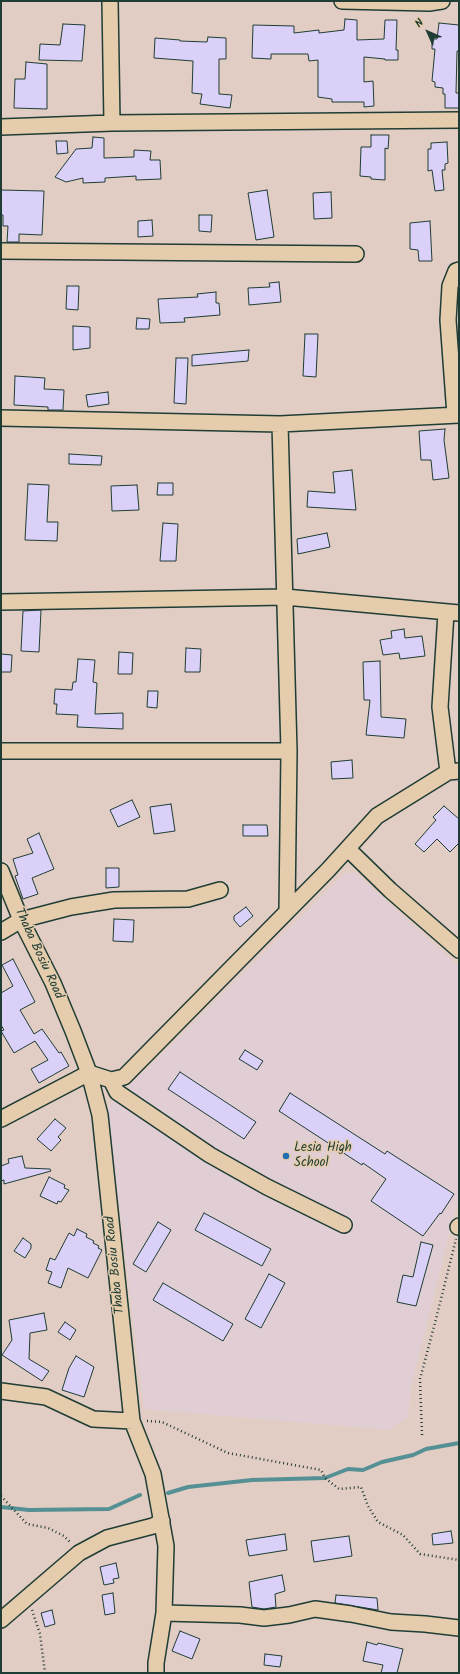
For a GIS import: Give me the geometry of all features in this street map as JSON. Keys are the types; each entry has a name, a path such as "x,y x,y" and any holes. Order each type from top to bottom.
{"street":[{"path":"110,1 112,123"},
{"path":"342,1 433,2"},
{"path":"1,127 112,123 459,120"},
{"path":"1,251 356,254"},
{"path":"1,418 280,424 457,415 448,320 450,286 456,271 459,270"},
{"path":"280,424 286,598 289,751 288,911"},
{"path":"1,602 286,598 452,613 440,707 453,771 377,816 348,849 288,911 124,1077 111,1080 89,1073 1,1119"},
{"path":"1,751 289,751"},
{"path":"348,849 390,890 459,950"},
{"name":"Thaba Bosiu Road","path":"1,871 21,920 52,983 89,1073 100,1115 132,1421 153,1474 166,1546 164,1613 156,1663 156,1673"},
{"path":"1,932 21,920 71,907 114,900 188,899 220,890"},
{"path":"111,1080 117,1092 210,1155 267,1187 344,1225"},
{"path":"1,1391 46,1396 94,1419 132,1421"},
{"path":"1,1620 79,1553 107,1538 153,1526 162,1520"},
{"path":"164,1613 240,1615 264,1618 289,1615 315,1609 391,1622 459,1628"}],"path":[{"path":"422,1436 420,1379 459,1227"},
{"path":"132,1421 162,1422 228,1453 322,1470 325,1478 339,1489 361,1487 368,1506 378,1522 403,1535 420,1554 459,1560"},
{"path":"1,1496 27,1524 48,1528 64,1536 79,1553"},
{"path":"28,1596 40,1634 45,1673"}],"shaded area":[{"name":"Lesia High School","path":"345,873 356,873 459,967 459,1204 455,1211 411,1387 408,1417 390,1430 144,1409 107,1108"}],"building":[{"path":"345,19 357,20 357,40 384,39 385,20 397,20 396,50 398,50 398,60 364,57 364,82 373,81 374,106 364,107 364,102 332,102 332,99 318,97 318,60 309,61 308,54 271,54 271,59 252,58 253,25 294,26 294,33 319,30 319,33 344,30"},
{"path":"439,23 459,25 456,93 459,93 459,108 445,108 445,94 443,94 443,88 435,87 435,82 432,81 435,49 432,49 432,39 437,39"},
{"path":"63,24 85,25 82,61 39,60 40,44 60,45"},
{"path":"208,37 226,38 226,59 219,59 219,94 232,95 230,108 200,104 202,94 192,93 193,61 154,58 155,38 207,42"},
{"path":"26,62 47,64 47,109 14,108 15,79 25,79"},
{"path":"371,135 389,135 388,149 385,148 385,180 371,179 371,177 360,176 361,147 371,147"},
{"path":"93,137 104,138 104,158 134,157 134,150 151,151 150,160 160,160 161,179 136,180 136,176 105,178 105,182 83,183 83,178 66,182 55,177 76,149 92,148"},
{"path":"56,141 67,141 68,153 57,154"},
{"path":"447,142 448,163 445,164 445,170 442,170 444,190 435,191 432,170 428,171 428,149 431,149 431,143"},
{"path":"1,190 44,191 42,235 19,234 19,242 7,242 8,226 3,226 3,215 1,215"},
{"path":"267,190 274,237 256,240 248,193"},
{"path":"331,192 332,218 314,219 313,193"},
{"path":"199,215 212,215 211,232 199,231"},
{"path":"152,220 153,236 138,237 138,221"},
{"path":"430,221 432,261 419,261 418,250 410,249 410,223"},
{"path":"279,282 281,302 249,305 248,288 270,287 269,283"},
{"path":"67,286 79,286 78,310 66,309"},
{"path":"216,292 216,303 219,303 220,315 184,318 185,322 160,323 158,299 198,297 197,294"},
{"path":"137,318 150,319 149,329 136,329"},
{"path":"73,326 90,327 90,348 73,350"},
{"path":"305,334 318,334 316,377 303,376"},
{"path":"249,350 248,361 192,366 192,355"},
{"path":"176,358 188,358 186,404 174,403"},
{"path":"15,376 45,378 44,389 64,390 63,410 48,410 48,407 14,405"},
{"path":"108,392 109,404 88,407 86,395"},
{"path":"445,429 444,440 449,478 433,480 431,460 421,460 419,431"},
{"path":"69,454 102,456 101,465 69,464"},
{"path":"352,470 356,510 307,507 308,491 335,493 333,472"},
{"path":"158,483 173,483 173,495 157,495"},
{"path":"28,484 49,485 47,522 58,522 57,541 25,540"},
{"path":"137,485 139,510 112,511 111,486"},
{"path":"163,523 178,524 176,561 160,561"},
{"path":"327,533 330,547 298,554 297,539"},
{"path":"41,610 39,652 21,651 23,611"},
{"path":"404,629 405,638 422,636 425,656 400,659 399,653 383,655 380,640 392,638 391,631"},
{"path":"186,648 201,649 200,672 185,672"},
{"path":"119,652 133,653 132,674 118,674"},
{"path":"1,654 12,655 11,672 1,672"},
{"path":"78,659 95,660 93,682 97,683 95,714 123,713 123,729 77,727 78,715 56,714 57,704 54,704 55,689 72,690 73,682 76,682"},
{"path":"380,661 381,717 406,719 404,738 366,735 370,700 364,700 363,662"},
{"path":"148,691 158,691 157,708 147,707"},
{"path":"352,760 353,778 332,779 331,762"},
{"path":"132,800 140,817 118,827 110,810"},
{"path":"171,804 175,831 154,834 150,807"},
{"path":"444,806 459,819 459,843 450,852 437,839 424,852 415,844 436,820 433,817"},
{"path":"243,825 267,825 268,836 243,836"},
{"path":"39,833 54,869 32,878 38,894 23,899 15,876 18,875 13,859 33,853 27,839"},
{"path":"106,868 119,868 119,887 106,888"},
{"path":"246,907 253,916 240,927 234,920 234,916"},
{"path":"114,919 134,920 133,942 113,941"},
{"path":"13,959 35,1002 20,1010 34,1034 42,1029 59,1053 61,1052 69,1066 39,1083 31,1069 48,1060 35,1041 14,1053 1,1031 4,1030 1,1025 1,993 13,986 2,965"},
{"path":"245,1050 263,1061 257,1070 239,1059"},
{"path":"180,1072 256,1122 244,1139 168,1089"},
{"path":"290,1093 385,1154 387,1151 454,1194 441,1214 440,1213 423,1236 371,1201 386,1179 279,1111"},
{"path":"55,1119 66,1128 58,1137 61,1140 51,1151 37,1139"},
{"path":"22,1156 25,1168 50,1169 51,1171 4,1184 4,1180 1,1181 1,1166 9,1163 8,1159"},
{"path":"49,1177 65,1185 64,1188 69,1190 61,1202 58,1201 57,1204 40,1196"},
{"path":"204,1213 271,1249 262,1266 195,1230"},
{"path":"158,1222 171,1230 146,1272 133,1264"},
{"path":"77,1229 87,1234 86,1237 94,1241 93,1243 99,1246 98,1248 102,1250 88,1278 68,1268 61,1288 48,1283 52,1272 46,1270 50,1258 55,1260 69,1233 74,1236"},
{"path":"23,1238 31,1244 31,1248 25,1258 14,1251"},
{"path":"421,1242 433,1245 416,1306 397,1302 403,1275 413,1277"},
{"path":"269,1274 285,1283 261,1328 245,1319"},
{"path":"163,1283 233,1324 223,1341 153,1300"},
{"path":"44,1313 47,1330 30,1333 29,1359 49,1371 42,1381 2,1355 12,1340 9,1320"},
{"path":"65,1322 76,1330 70,1340 58,1332"},
{"path":"76,1356 94,1367 84,1397 62,1390 69,1368"},
{"path":"451,1531 453,1543 433,1545 432,1534"},
{"path":"285,1534 287,1550 249,1556 246,1540"},
{"path":"349,1536 352,1556 314,1562 311,1541"},
{"path":"116,1563 119,1578 113,1579 114,1583 104,1585 100,1567"},
{"path":"282,1575 285,1591 275,1594 276,1607 264,1609 252,1607 249,1582"},
{"path":"113,1593 115,1613 105,1615 102,1595"},
{"path":"336,1595 377,1598 378,1610 335,1603"},
{"path":"52,1610 55,1624 45,1627 41,1613"},
{"path":"180,1631 200,1639 192,1659 172,1651"},
{"path":"367,1642 403,1649 397,1673 381,1673 383,1665 363,1661"},
{"path":"265,1654 282,1656 280,1667 264,1665"}],"waterway":[{"path":"168,1493 188,1487 252,1480 325,1478 348,1469 363,1470 382,1462 413,1455 426,1449 459,1443"},
{"path":"1,1507 29,1510 109,1509 140,1495"}],"place":[{"name":"Lesia High School","path":"286,1156"}]}
